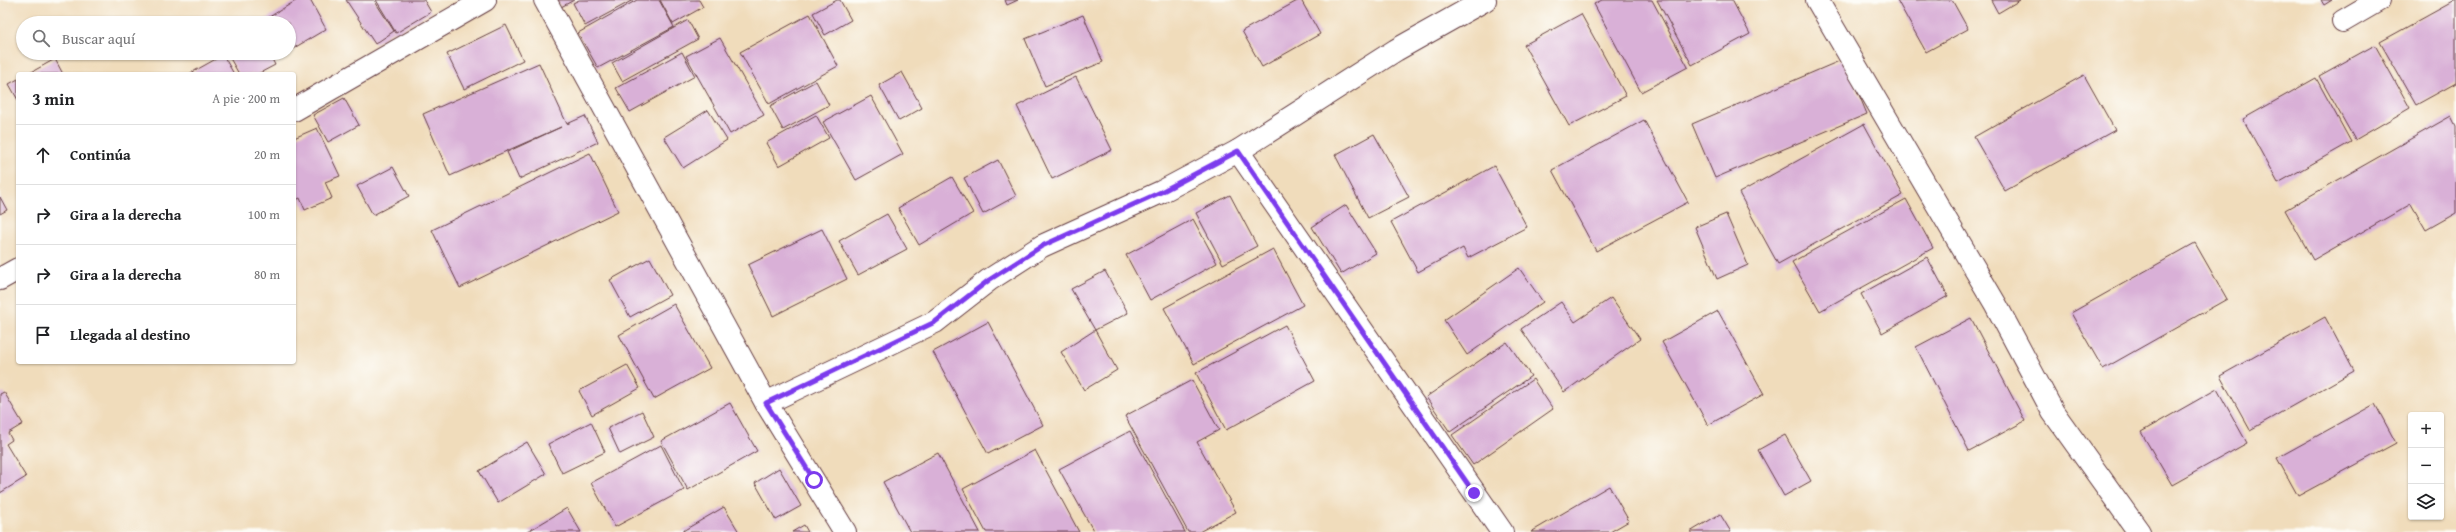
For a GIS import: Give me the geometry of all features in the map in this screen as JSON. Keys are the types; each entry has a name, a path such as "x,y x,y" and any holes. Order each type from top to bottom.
{"street":[{"path":"296,109 485,0"},
{"path":"545,0 766,403 845,532"},
{"path":"766,403 935,322 989,280 1042,246 1161,192 1238,151 1396,50 1485,0"},
{"path":"1817,0 1996,305 2052,412 2139,532"},
{"path":"2343,21 2379,0"},
{"path":"1238,151 1502,532"},
{"path":"0,279 16,270"}],"building":[{"path":"297,0 310,0 326,29 296,47 296,16 271,16"},
{"path":"346,0 374,0 394,31 375,44"},
{"path":"376,0 424,0 431,12 396,33"},
{"path":"557,0 574,0 561,7"},
{"path":"579,0 633,0 585,26 573,3"},
{"path":"637,0 659,0 674,27 598,68 578,33"},
{"path":"660,0 699,0 703,7 673,24"},
{"path":"837,0 840,0 851,20 825,35 813,13"},
{"path":"1005,0 1018,0 1007,5"},
{"path":"1301,0 1320,34 1262,67 1242,31"},
{"path":"1602,0 1652,0 1688,67 1641,92 1594,4"},
{"path":"1657,0 1732,0 1750,34 1692,65"},
{"path":"1897,0 1952,0 1968,29 1926,52"},
{"path":"1991,0 2020,0 1998,13"},
{"path":"2321,0 2332,0 2324,5"},
{"path":"2456,0 2456,83 2416,105 2380,42"},
{"path":"810,14 838,66 769,104 740,52"},
{"path":"1581,14 1626,96 1569,126 1524,45"},
{"path":"1083,15 1103,62 1045,86 1025,39"},
{"path":"688,20 698,39 622,81 612,63"},
{"path":"506,25 523,60 464,89 447,54"},
{"path":"720,38 764,115 730,134 686,56"},
{"path":"2375,45 2410,108 2355,140 2319,76"},
{"path":"682,52 695,76 630,112 616,88"},
{"path":"1844,59 1867,114 1715,178 1692,124"},
{"path":"56,60 62,72 32,72"},
{"path":"214,60 226,60 233,72 193,72"},
{"path":"231,60 272,60 275,65 262,72 238,72"},
{"path":"539,63 567,124 585,116 598,142 519,179 507,152 561,127 450,176 423,114"},
{"path":"902,72 922,108 899,121 879,85"},
{"path":"2084,75 2115,130 2005,191 1974,137"},
{"path":"1076,77 1112,150 1052,179 1017,106"},
{"path":"2316,78 2351,142 2278,183 2243,119"},
{"path":"16,80 16,96 9,84"},
{"path":"816,81 829,105 783,130 770,106"},
{"path":"871,96 903,154 856,180 823,122"},
{"path":"344,98 359,125 328,142 313,115"},
{"path":"708,110 727,140 683,168 664,137"},
{"path":"816,115 829,138 779,166 766,143"},
{"path":"2451,116 2456,126 2456,213 2426,230 2411,204 2313,260 2285,210"},
{"path":"1644,120 1688,202 1596,251 1552,170"},
{"path":"1864,124 1903,195 1778,264 1739,193"},
{"path":"317,128 340,176 325,182 332,198 305,210 300,198 296,200 296,137"},
{"path":"1374,134 1409,197 1368,218 1335,155"},
{"path":"590,153 618,211 460,288 432,230"},
{"path":"998,160 1016,196 983,214 964,178"},
{"path":"1494,166 1527,227 1468,258 1463,248 1418,272 1391,222"},
{"path":"393,167 409,196 373,215 357,186"},
{"path":"952,177 973,213 919,245 898,208"},
{"path":"1230,195 1257,246 1223,264 1196,213"},
{"path":"0,197 7,210 0,214"},
{"path":"1906,199 1933,248 1820,311 1792,262"},
{"path":"1346,205 1376,253 1341,274 1312,227"},
{"path":"887,214 907,249 858,275 839,241"},
{"path":"1726,214 1748,265 1717,279 1695,227"},
{"path":"1193,219 1217,263 1150,300 1126,255"},
{"path":"822,229 847,279 773,316 748,265"},
{"path":"2195,243 2227,299 2103,369 2071,313"},
{"path":"1273,249 1303,305 1194,364 1164,308"},
{"path":"1927,257 1948,296 1882,333 1861,294"},
{"path":"650,258 670,295 630,317 610,280"},
{"path":"1519,268 1543,302 1467,355 1444,320"},
{"path":"1105,271 1128,313 1095,330 1071,289"},
{"path":"1611,298 1640,339 1564,392 1521,329 1561,302 1575,322"},
{"path":"674,304 710,368 654,399 619,335"},
{"path":"1718,311 1764,394 1708,425 1662,342"},
{"path":"2325,317 2354,371 2250,430 2220,376"},
{"path":"1971,318 2025,421 1969,451 1916,347"},
{"path":"988,322 1043,425 988,454 933,352"},
{"path":"1285,325 1315,381 1226,430 1196,373"},
{"path":"1095,330 1117,370 1084,390 1061,352"},
{"path":"1507,342 1531,376 1450,432 1426,397"},
{"path":"627,365 640,388 592,415 579,391"},
{"path":"1533,379 1553,409 1473,465 1452,435"},
{"path":"1192,380 1219,430 1197,442 1236,512 1199,532 1188,532 1125,416"},
{"path":"2217,389 2247,443 2172,485 2141,432"},
{"path":"4,392 23,424 8,433 12,440 6,444 26,477 0,493 0,394"},
{"path":"730,403 757,451 688,490 661,441"},
{"path":"2375,404 2396,443 2298,496 2277,458"},
{"path":"642,411 654,437 620,454 608,428"},
{"path":"591,422 605,452 562,473 548,444"},
{"path":"1130,431 1185,532 1094,532 1059,469"},
{"path":"1785,435 1811,481 1784,496 1758,450"},
{"path":"527,442 546,474 498,503 479,471"},
{"path":"661,445 684,490 615,527 591,483"},
{"path":"1035,450 1079,532 986,532 963,489"},
{"path":"938,453 980,532 910,532 883,482"},
{"path":"779,468 801,506 776,520 755,483"},
{"path":"1609,486 1629,521 1610,532 1531,532"},
{"path":"724,507 739,532 681,532"},
{"path":"567,508 581,532 527,532"},
{"path":"1720,514 1731,532 1690,532"},
{"path":"804,525 808,532 792,532"}],"route":[{"path":"814,480 766,403 935,322 989,280 1042,246 1161,192 1238,151 1474,493"}]}
